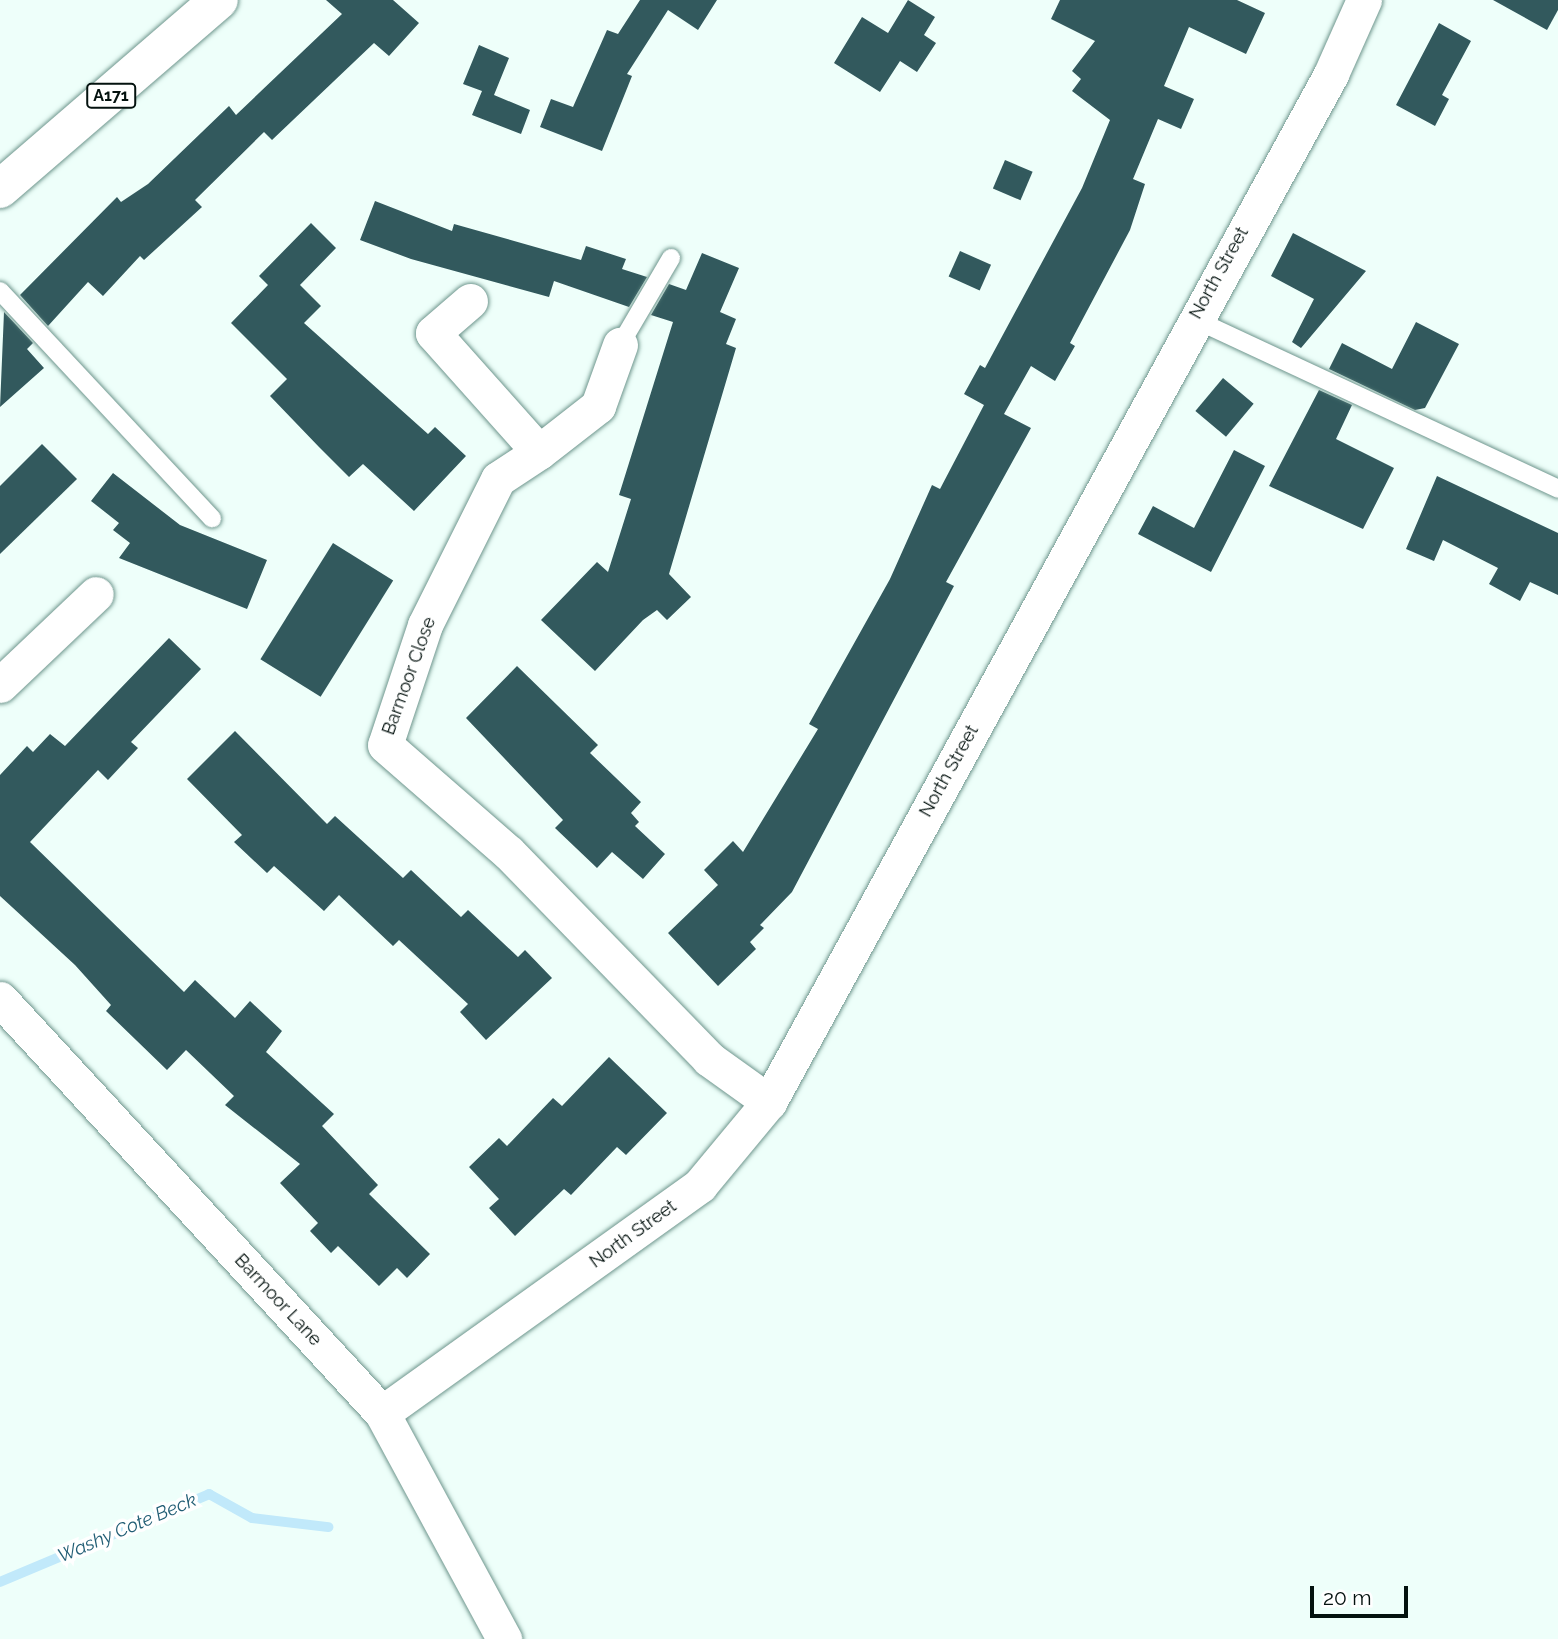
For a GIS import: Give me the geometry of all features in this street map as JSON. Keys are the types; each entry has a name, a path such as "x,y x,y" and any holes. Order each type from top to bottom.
{"highway":[{"name":"A171","path":"0,190 219,0"}],"street":[{"name":"North Street","path":"382,1413 700,1185 769,1102 1194,319 1331,74 1364,0"},
{"path":"470,300 433,332 539,452 597,406 620,345"},
{"name":"Barmoor Close","path":"539,452 498,479 425,625 385,745 509,853 709,1059 769,1102"},
{"path":"0,685 96,594"},
{"name":"Barmoor Lane","path":"0,999 382,1413 504,1639"}],"lane":[{"path":"620,345 671,258"},
{"path":"0,291 212,518"},
{"path":"1194,319 1558,489"}],"building":[{"path":"326,0 393,0 419,23 389,56 374,43 272,140 264,132 195,200 202,207 144,260 140,256 103,296 88,282 48,326 20,295 117,197 121,202 148,184 229,106 236,115 342,14"},
{"path":"640,0 717,0 698,30 668,10 627,74 632,76 602,151 540,127 551,99 573,107 607,30 618,34"},
{"path":"908,0 935,17 924,35 936,43 917,72 900,61 880,92 834,63 862,17 888,33"},
{"path":"1060,0 1237,0 1265,13 1246,54 1189,27 1164,86 1194,99 1181,129 1158,119 1133,179 1145,184 1130,230 1070,343 1075,346 1055,381 1031,366 1004,414 1031,428 946,582 954,586 792,892 760,925 764,928 750,942 756,949 718,986 668,933 718,885 704,870 733,841 743,852 818,729 809,724 890,579 932,485 940,489 984,405 964,394 980,365 985,368 1082,188 1110,120 1072,91 1081,79 1072,71 1095,41 1051,19"},
{"path":"1493,0 1558,0 1558,10 1547,30"},
{"path":"1439,23 1471,41 1442,95 1449,99 1435,126 1396,105"},
{"path":"479,45 509,58 494,95 530,110 521,134 472,115 482,91 463,84"},
{"path":"1005,160 1033,172 1021,200 993,189"},
{"path":"375,201 452,231 454,224 581,260 586,246 626,259 622,269 647,277 629,307 554,281 549,297 411,259 360,240"},
{"path":"311,223 336,248 300,285 321,306 304,323 428,434 435,427 466,456 414,511 363,464 349,477 319,447 270,396 287,379 231,323 268,285 259,276"},
{"path":"1293,233 1366,271 1301,348 1292,342 1314,299 1271,276"},
{"path":"960,251 991,265 980,290 949,277"},
{"path":"702,253 739,268 720,312 736,319 726,344 736,348 669,574 691,597 667,620 657,610 643,620 595,671 541,620 597,562 608,572 631,499 619,495 673,322 651,315 669,284 686,290"},
{"path":"4,312 33,343 27,349 44,368 0,407"},
{"path":"1416,322 1459,344 1425,408 1415,410 1329,369 1342,343 1392,369"},
{"path":"1223,378 1254,404 1226,437 1195,411"},
{"path":"1319,390 1352,405 1336,439 1394,468 1363,529 1269,486"},
{"path":"42,444 77,479 0,554 0,486"},
{"path":"1234,450 1265,466 1211,572 1138,534 1153,506 1194,528"},
{"path":"113,473 180,525 267,560 247,609 119,558 130,543 113,530 119,523 91,501"},
{"path":"1437,476 1558,533 1558,595 1530,582 1520,601 1489,584 1498,568 1443,540 1434,561 1406,549"},
{"path":"333,543 393,581 321,697 260,659"},
{"path":"169,638 201,669 131,742 138,748 108,780 98,770 30,842 184,992 195,980 235,1018 250,1001 282,1031 266,1052 334,1114 322,1126 378,1185 369,1194 430,1254 407,1278 397,1268 379,1286 338,1246 331,1253 310,1231 318,1223 280,1183 300,1164 225,1105 234,1096 186,1050 167,1070 106,1011 111,1005 75,965 0,896 0,775 27,746 33,752 50,734 65,746"},
{"path":"517,666 598,745 590,753 641,802 631,813 639,822 635,826 665,854 643,879 612,852 597,868 555,828 563,820 466,718"},
{"path":"235,731 327,824 335,816 403,878 411,870 461,917 468,910 518,957 525,950 552,978 486,1040 460,1012 468,1004 399,940 393,946 339,895 324,911 274,866 267,873 234,842 242,835 187,779"},
{"path":"609,1057 667,1113 626,1155 617,1147 571,1195 564,1189 515,1236 489,1208 499,1199 469,1167 499,1138 507,1146 553,1098 562,1106"}],"waterway":[{"name":"Washy Cote Beck","path":"0,1582 209,1494 252,1518 328,1527"}]}
